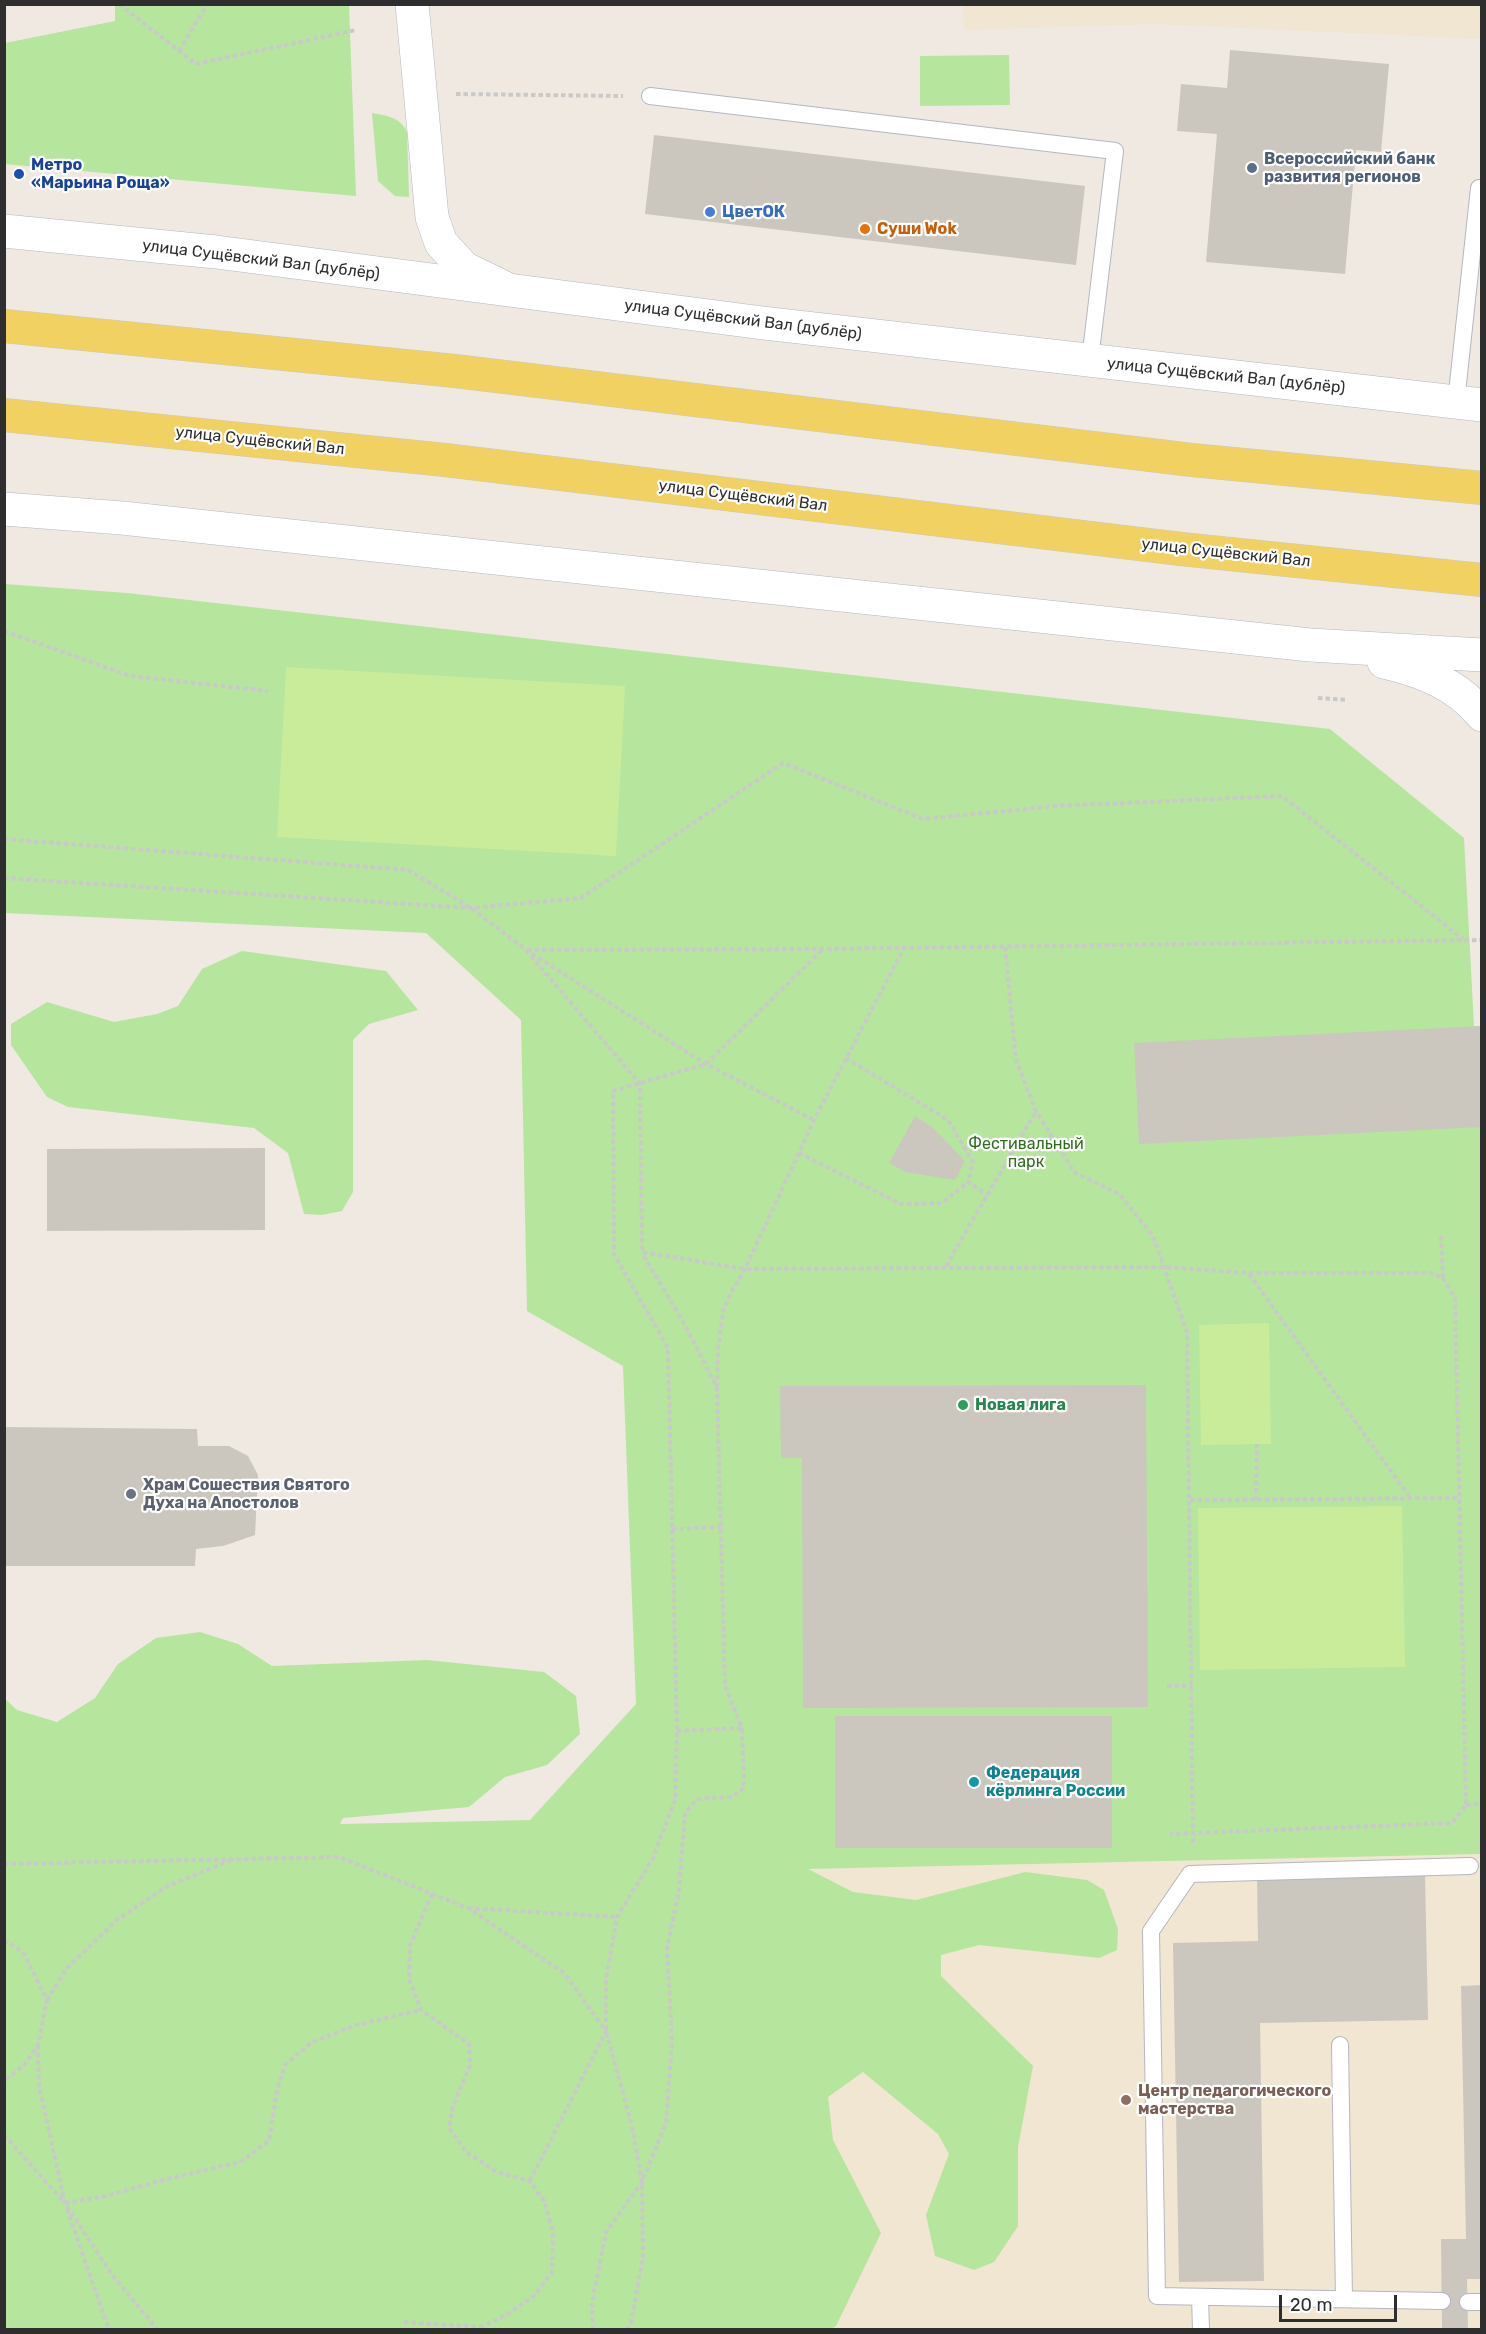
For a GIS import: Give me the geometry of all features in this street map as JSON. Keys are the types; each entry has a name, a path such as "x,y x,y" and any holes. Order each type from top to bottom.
{"main road":[{"path":"412,4 432,217 441,243 464,268 496,285 534,294"},
{"name":"улица Сущёвский Вал (дублёр)","path":"4,231 216,252 534,294 1469,404"},
{"path":"4,326 455,371 1192,460 1482,488"},
{"name":"улица Сущёвский Вал","path":"4,415 445,460 1181,549 1482,580"},
{"path":"4,509 122,518 1310,645 1482,655"},
{"path":"1310,645 1435,678 1452,687 1471,702 1482,715"}],"lane":[{"path":"650,96 1115,151 1090,360"},
{"path":"1469,404 1479,188 1482,188"},
{"path":"1442,2301 1157,2296 1151,1931 1191,1867 1470,1866"},
{"path":"1340,2045 1344,2299"},
{"path":"1200,2297 1201,2330"}],"path":[{"path":"119,4 196,64 356,30"},
{"path":"179,51 207,4"},
{"path":"453,94 650,96"},
{"path":"4,631 130,676 268,691"},
{"path":"1318,698 1348,700"},
{"path":"4,878 471,908 581,898 783,763 923,819 1055,806 1282,796 1463,939"},
{"path":"4,839 408,870 471,908 526,950 706,1064 814,1120"},
{"path":"526,950 823,949 1482,940"},
{"path":"1005,946 1016,1060 1036,1111 1074,1172 1119,1194 1153,1236 1162,1267 1187,1332 1192,1686 1193,1834 1191,1867"},
{"path":"593,2330 592,2302 606,2232 642,2182 666,2123 672,2041 667,1949 679,1890 685,1813 697,1799 731,1797 744,1788 742,1728 725,1686 717,1388 718,1351 723,1311 814,1120 904,948"},
{"path":"626,2330 631,2322 643,2257 642,2182 632,2126 606,2031 606,1979 617,1917 653,1858 675,1800 677,1731 668,1348 615,1254 613,1091 706,1064 823,949"},
{"path":"526,950 640,1084 642,1252 685,1325 717,1388"},
{"path":"799,1153 901,1204 942,1203 968,1182 973,1162 948,1120 846,1058"},
{"path":"946,1267 1036,1111"},
{"path":"968,1182 987,1195"},
{"path":"1170,1834 1452,1823 1467,1805 1455,1298 1443,1278 1441,1236"},
{"path":"642,1252 745,1269 1162,1267 1248,1273 1431,1273 1443,1278"},
{"path":"1248,1273 1411,1499"},
{"path":"1256,1500 1257,1444"},
{"path":"1190,1500 1460,1498"},
{"path":"672,1529 721,1527"},
{"path":"1167,1686 1192,1686"},
{"path":"677,1731 742,1728"},
{"path":"1467,1805 1482,1804"},
{"path":"4,1864 339,1857 468,1908 564,1973 606,2031"},
{"path":"109,2330 64,2203 39,2086 38,2045 47,2000 66,1969 118,1919 168,1886 234,1859"},
{"path":"404,2322 481,2328 534,2296 552,2272 553,2232 544,2201 530,2181 497,2172 466,2152 449,2128 453,2106 470,2065 469,2044 421,2010 409,1979 410,1945 432,1894"},
{"path":"468,1908 617,1917"},
{"path":"4,1940 23,1952 47,2000"},
{"path":"64,2203 106,2196 240,2162 269,2141 277,2090 285,2065 312,2043 356,2025 421,2010"},
{"path":"530,2181 606,2031"},
{"path":"4,2081 24,2065 38,2045"},
{"path":"4,2135 64,2203 112,2275 158,2330"}],"shaded area":[{"path":"963,5 1481,5 1481,39 1156,24 964,30"},
{"name":"Центр педагогического мастерства","path":"1481,1854 1481,2329 774,2329 769,1870"}],"green space":[{"path":"115,5 349,5 356,196 5,164 5,43 115,21"},
{"path":"1009,55 1010,105 920,106 920,56"},
{"path":"372,113 397,120 407,132 409,197 395,196 378,181"},
{"name":"Фестивальный парк","path":"5,584 127,593 1330,729 1464,838 1474,1026 1482,1026 1481,1854 808,1869 853,1892 916,1900 1025,1872 1087,1880 1104,1890 1118,1929 1117,1950 1099,1958 979,1945 941,1955 941,1976 1033,2066 1018,2147 1018,2226 994,2262 974,2270 935,2256 926,2215 949,2154 938,2134 863,2072 828,2097 833,2140 881,2233 836,2326 831,2329 5,2329 4,1698 17,1710 57,1722 95,1698 118,1664 156,1638 200,1632 238,1644 272,1666 427,1660 544,1672 576,1696 580,1734 547,1765 505,1777 469,1807 343,1818 340,1824 530,1820 636,1704 623,1366 527,1311 521,1020 426,933 5,913"},
{"path":"286,667 625,686 616,856 277,837"},
{"path":"242,951 386,971 418,1010 369,1024 353,1040 353,1192 342,1211 322,1215 304,1214 288,1153 254,1128 68,1107 47,1097 11,1045 11,1024 47,1002 114,1022 157,1014 178,1006 202,969"},
{"path":"1269,1323 1271,1444 1201,1445 1199,1325"},
{"path":"1402,1506 1405,1667 1200,1670 1198,1508"}],"building":[{"path":"1230,50 1389,64 1381,152 1356,150 1345,274 1206,262 1217,134 1177,131 1181,84 1227,88"},
{"path":"654,135 1085,186 1076,265 645,214"},
{"path":"1482,1026 1482,1127 1139,1144 1134,1043"},
{"path":"915,1116 931,1126 965,1161 955,1180 905,1172 889,1163"},
{"path":"265,1148 265,1230 47,1231 47,1149"},
{"path":"1146,1385 1148,1707 803,1708 802,1458 781,1458 780,1386"},
{"name":"Храм Сошествия Святого Духа на Апостолов","path":"4,1427 197,1429 198,1446 229,1446 248,1456 258,1475 255,1535 223,1546 196,1549 195,1566 4,1566"},
{"name":"Федерация кёрлинга России","path":"835,1716 1112,1716 1112,1848 835,1848"},
{"path":"1425,1875 1428,2020 1260,2023 1264,2281 1179,2282 1173,1943 1258,1941 1257,1878"},
{"path":"1482,1985 1482,2279 1467,2279 1468,2330 1442,2330 1441,2239 1466,2239 1461,1986"}],"place":[{"name":"Всероссийский банк развития регионов","path":"1252,168"},
{"name":"Метро «Марьина Роща»","path":"19,174"},
{"name":"ЦветОК","path":"710,212"},
{"name":"Суши Wok","path":"865,229"},
{"name":"Новая лига","path":"963,1405"},
{"name":"Храм Сошествия Святого Духа на Апостолов","path":"131,1494"},
{"name":"Федерация кёрлинга России","path":"974,1782"},
{"name":"Центр педагогического мастерства","path":"1126,2100"}]}
